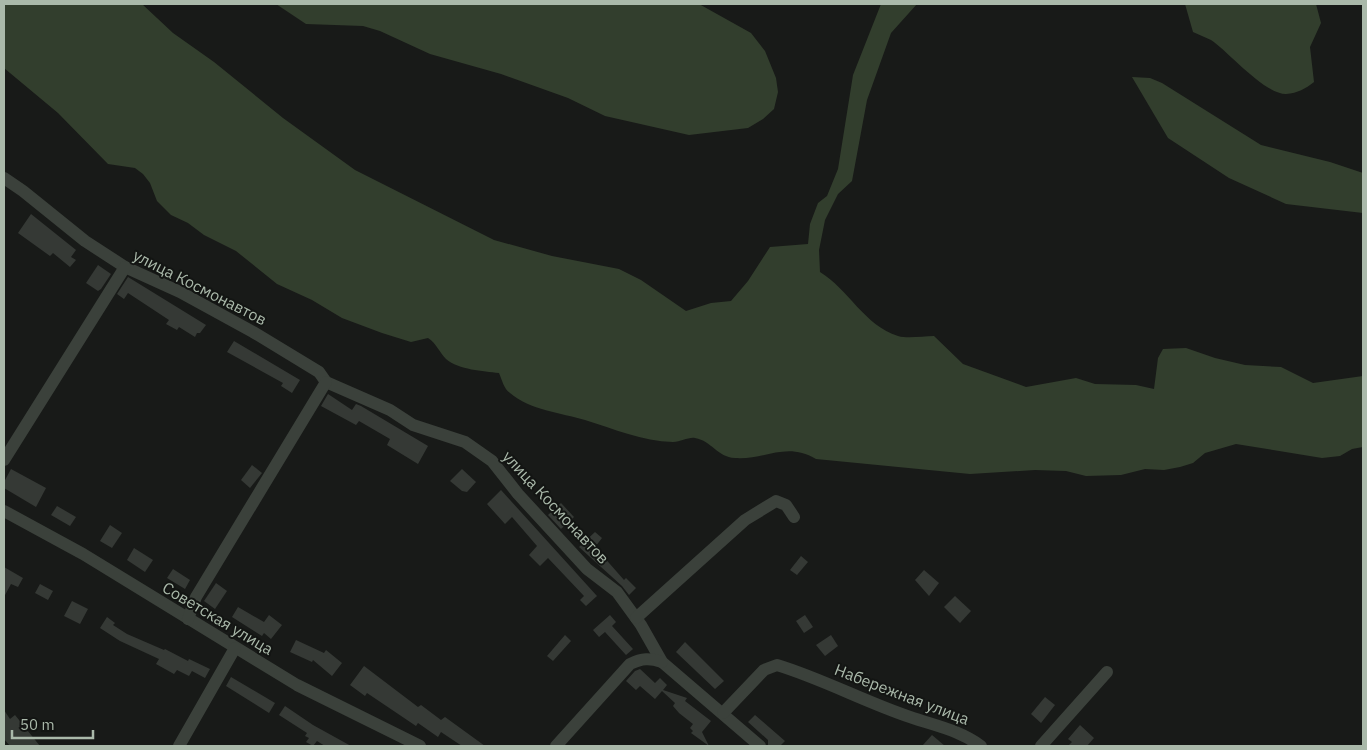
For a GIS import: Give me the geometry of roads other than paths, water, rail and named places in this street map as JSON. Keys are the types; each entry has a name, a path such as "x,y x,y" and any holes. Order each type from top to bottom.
{"street":[{"name":"улица Космонавтов","path":"4,178 23,191 85,242 125,267 180,292 253,332 320,372 326,382 390,410 413,426 465,442 492,461 518,494 587,569 617,592 636,618 662,662 760,746"},
{"path":"4,460 125,267"},
{"path":"188,619 196,596 326,382"},
{"path":"636,618 745,520 763,508 776,502 786,505 794,517"},
{"name":"Советская улица","path":"4,512 83,554 297,685 420,746"},
{"path":"178,746 235,648"},
{"path":"556,746 630,664 639,660 652,659 662,662"},
{"name":"Набережная улица","path":"723,713 764,670 777,665 809,675 910,717 946,726 969,737 981,746"},
{"path":"1041,746 1107,672"}]}
